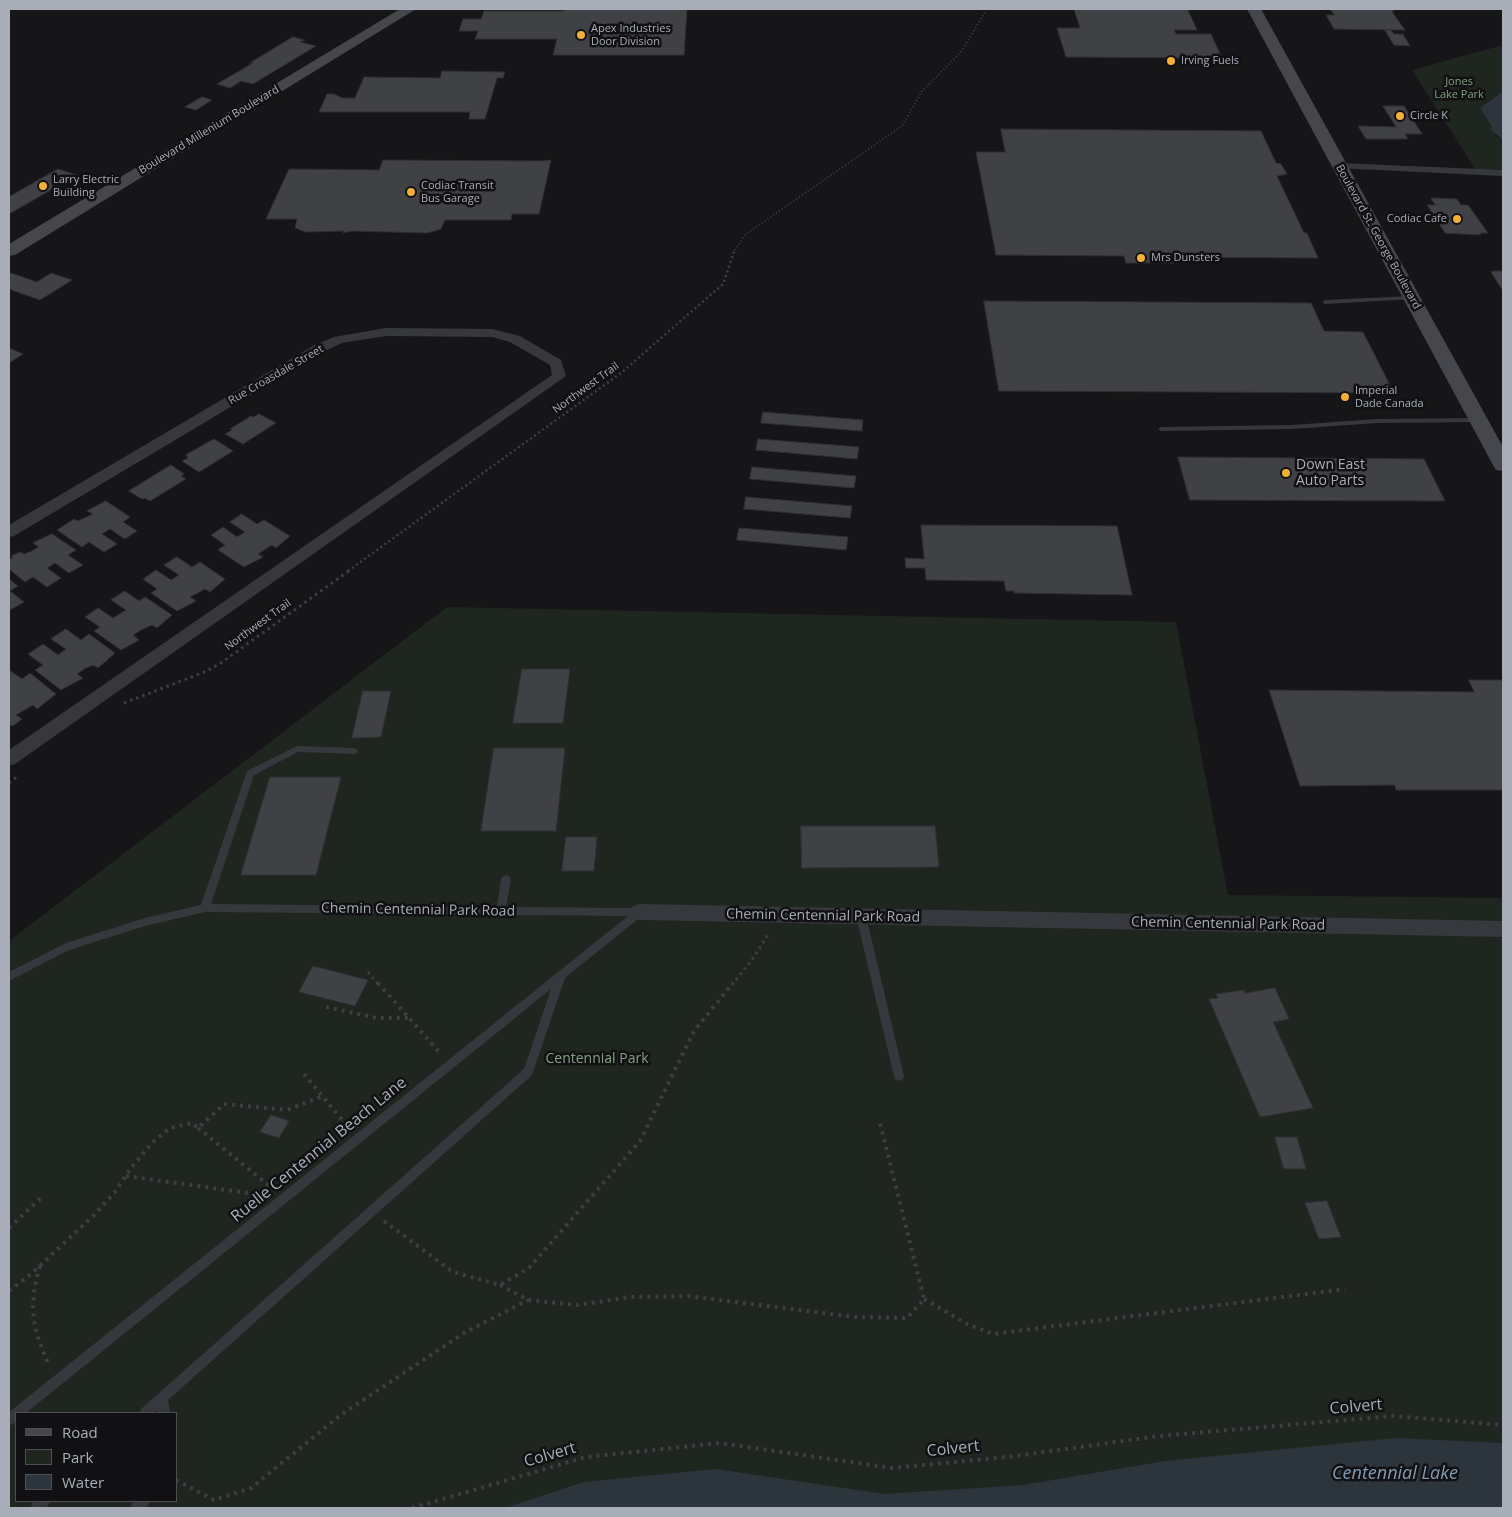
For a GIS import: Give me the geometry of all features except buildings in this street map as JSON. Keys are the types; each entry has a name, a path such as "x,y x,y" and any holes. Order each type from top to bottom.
{"main road":[{"name":"Boulevard Millenium Boulevard","path":"9,251 410,9"},
{"name":"Boulevard St. George Boulevard","path":"1254,9 1503,464"}],"street":[{"path":"1339,166 1503,173"},
{"name":"Rue Croasdale Street","path":"9,532 318,349 339,340 386,332 492,333 515,339 556,363 560,376 9,759"},
{"name":"Chemin Centennial Park Road","path":"640,912 1503,929"}],"lane":[{"path":"1325,302 1412,298"},
{"path":"1161,429 1292,427 1378,421 1479,420"},
{"path":"204,908 250,773 298,749 354,751"},
{"path":"501,911 506,878"},
{"name":"Chemin Centennial Park Road","path":"9,978 66,948 145,922 204,908 640,912"},
{"name":"Ruelle Centennial Beach Lane","path":"20,1412 640,912"},
{"path":"861,916 899,1076"},
{"path":"146,1412 528,1072 561,976"},
{"path":"162,1398 164,1412"}],"path":[{"name":"Northwest Trail","path":"123,704 207,671 221,663 621,373 723,284 736,246 746,234 902,126 922,91 961,52 987,9"},
{"path":"500,1285 529,1268 640,1141 694,1031 754,957 781,915"},
{"path":"368,972 450,1065"},
{"path":"326,1007 377,1018 408,1018"},
{"path":"304,1074 358,1139"},
{"path":"198,1128 224,1104 288,1110 323,1096"},
{"path":"879,1119 924,1299 967,1324 993,1334 1345,1289"},
{"path":"9,1291 93,1216 115,1192 153,1142 170,1128 192,1123 285,1198"},
{"path":"126,1176 285,1198"},
{"path":"9,1228 44,1195"},
{"path":"371,1212 453,1272 500,1285 528,1300 578,1305 630,1297 688,1296 855,1317 907,1318 924,1299"},
{"path":"40,1265 31,1291 31,1319 40,1347 57,1382"},
{"path":"178,1481 214,1500 251,1488 342,1414 464,1333 528,1300"},
{"name":"Colvert","path":"412,1508 586,1457 720,1443 892,1468 1016,1456 1159,1436 1393,1416 1503,1425"}],"green space":[{"name":"Jones Lake Park","path":"1503,45 1503,91 1480,108 1496,136 1503,140 1503,175 1479,175 1412,70"},
{"name":"Centennial Park","path":"447,607 1176,622 1228,895 1503,898 1503,1508 9,1508 9,941"}],"water":[{"path":"1503,91 1503,140 1492,131 1480,108"},
{"name":"Centennial Lake","path":"1396,1438 1503,1443 1503,1508 505,1508 584,1482 716,1469 884,1494 1023,1485 1165,1461"}],"place":[{"name":"Apex Industries Door Division","path":"581,35"},
{"name":"Irving Fuels","path":"1171,61"},
{"name":"Circle K","path":"1400,116"},
{"name":"Larry Electric Building","path":"43,186"},
{"name":"Codiac Transit Bus Garage","path":"411,192"},
{"name":"Codiac Cafe","path":"1457,219"},
{"name":"Mrs Dunsters","path":"1141,258"},
{"name":"Imperial Dade Canada","path":"1345,397"},
{"name":"Down East Auto Parts","path":"1286,473"}]}
